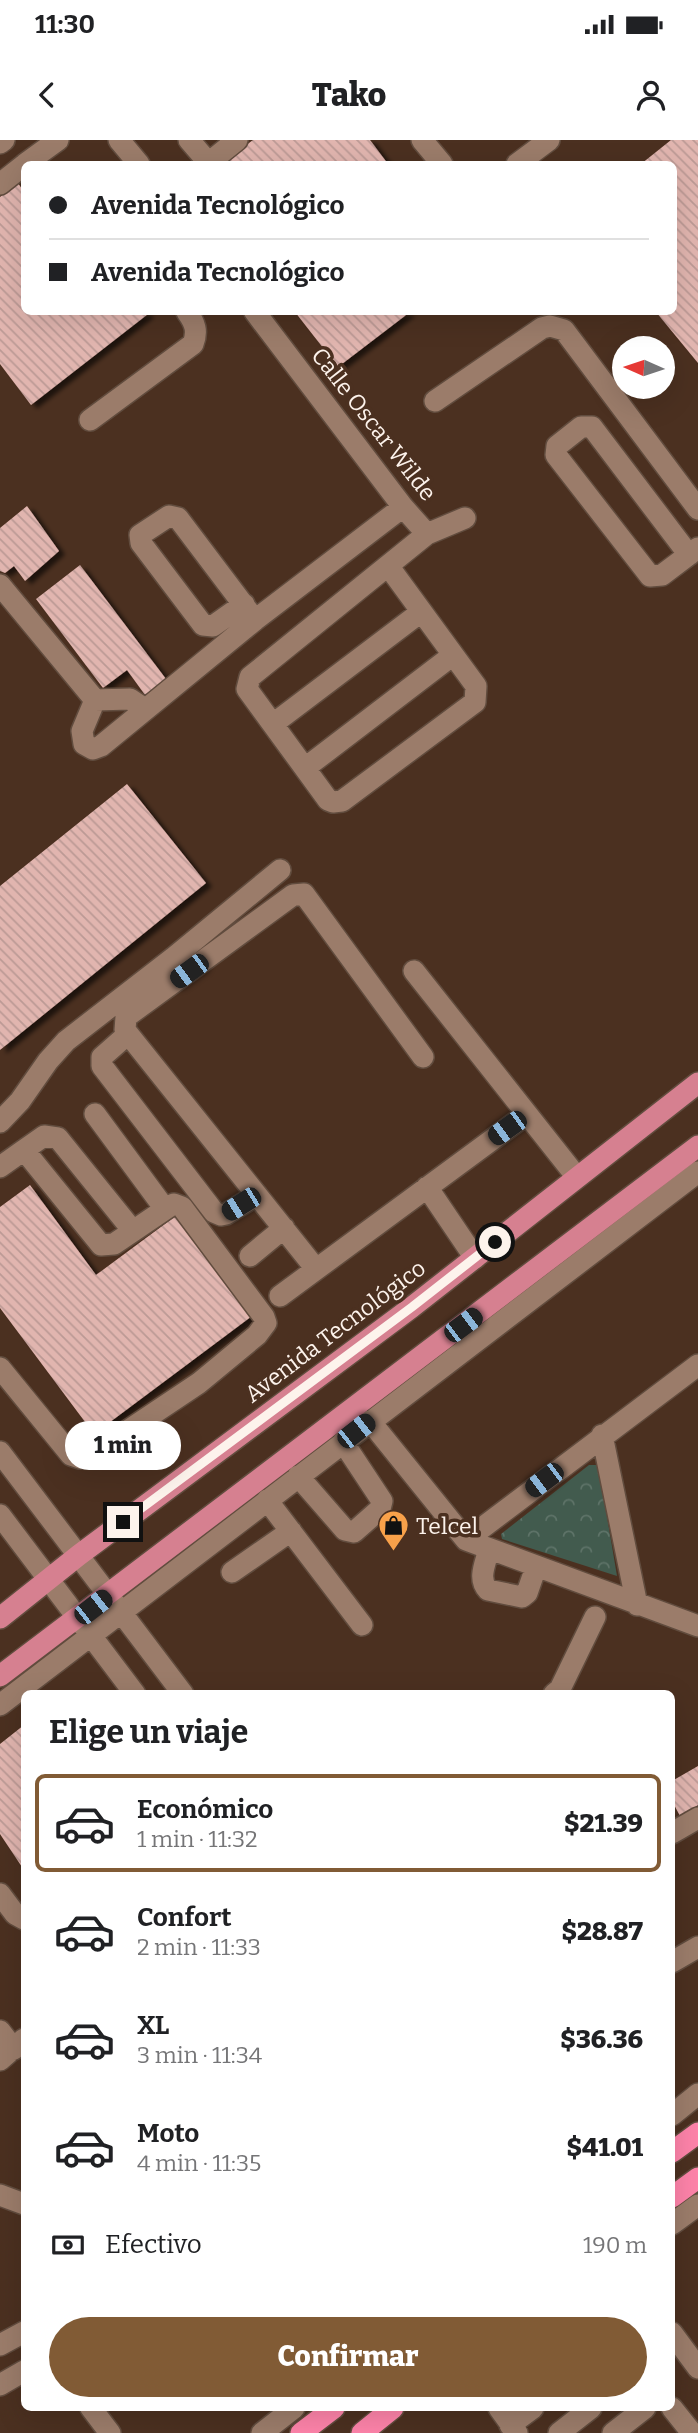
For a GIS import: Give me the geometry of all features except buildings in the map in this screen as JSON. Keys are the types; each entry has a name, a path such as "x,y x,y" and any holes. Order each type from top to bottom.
{"highway":[{"path":"675,2150 698,2133"},
{"path":"675,2195 698,2178"},
{"path":"301,2433 330,2411"},
{"path":"362,2433 389,2411"}],"main road":[{"name":"Avenida Tecnológico","path":"0,1618 79,1555 475,1258 698,1083"},
{"path":"0,1676 78,1618 114,1604 698,1146"}],"street":[{"path":"30,161 58,140"},
{"path":"119,140 136,161"},
{"path":"189,140 207,161 211,161 237,140"},
{"path":"422,140 440,161"},
{"path":"521,161 549,140"},
{"path":"0,184 21,168"},
{"path":"90,420 193,344 197,333 189,315"},
{"name":"Calle Oscar Wilde","path":"257,315 403,507 427,534 465,518"},
{"path":"435,401 542,328 557,326 564,330 698,509"},
{"path":"581,427 592,427 693,551 662,575 650,576 644,572 556,455 557,446 581,427"},
{"path":"95,700 82,731 85,744 93,749 101,746 145,709 250,612 403,507"},
{"path":"169,516 178,518 250,612 213,626 203,625 141,543 140,535 169,516"},
{"path":"389,567 476,686 475,702 342,801 333,802 328,800 247,689 250,677 427,534"},
{"path":"0,585 95,700"},
{"path":"273,724 421,612"},
{"path":"305,768 453,655"},
{"path":"95,700 131,699 145,709"},
{"path":"0,1122 20,1101 48,1061 66,1041 281,870"},
{"path":"316,1269 128,1034 124,1025 126,1017 293,895 300,893 304,894 423,1057"},
{"path":"414,971 576,1177"},
{"path":"128,1034 102,1056 102,1066 214,1212 226,1214 257,1195"},
{"path":"95,1114 165,1209"},
{"path":"280,1296 527,1114"},
{"path":"0,1167 44,1136 58,1138 132,1231"},
{"path":"0,1368 71,1455 90,1457 167,1406 257,1335 266,1323 184,1209 174,1204 114,1244 101,1245 24,1150"},
{"path":"0,1705 91,1637 114,1604 267,1500 698,1172"},
{"path":"427,1187 475,1258"},
{"path":"250,1256 284,1228"},
{"path":"466,1540 602,1435 698,1366"},
{"path":"370,1421 466,1540 698,1626"},
{"path":"602,1435 636,1605"},
{"path":"298,1476 345,1530 354,1532 380,1509 382,1501 343,1442"},
{"path":"0,1452 180,1690"},
{"path":"34,1497 2,1518 132,1690"},
{"path":"267,1500 362,1625"},
{"path":"232,1572 291,1531"},
{"path":"489,1549 482,1578 484,1587 488,1590 522,1597 527,1593 536,1567"},
{"path":"560,1690 595,1618"},
{"path":"675,1831 698,1818"},
{"path":"0,1894 15,1914 21,1917"},
{"path":"675,1960 698,1947"},
{"path":"0,2031 13,2050"},
{"path":"675,2113 698,2094"},
{"path":"0,2195 21,2203"},
{"path":"675,2222 698,2205"},
{"path":"0,2345 21,2334"},
{"path":"675,2337 698,2368"},
{"path":"0,2385 21,2373"},
{"path":"92,2411 110,2433"},
{"path":"262,2433 290,2411"},
{"path":"508,2422 528,2411"},
{"path":"559,2433 588,2411"},
{"path":"613,2433 641,2411"}],"green space":[{"path":"589,1465 597,1465 600,1475 617,1576 502,1539 501,1534"}],"place":[{"name":"Telcel","path":"393,1553"}],"route":[{"path":"123,1522 495,1242"}]}
